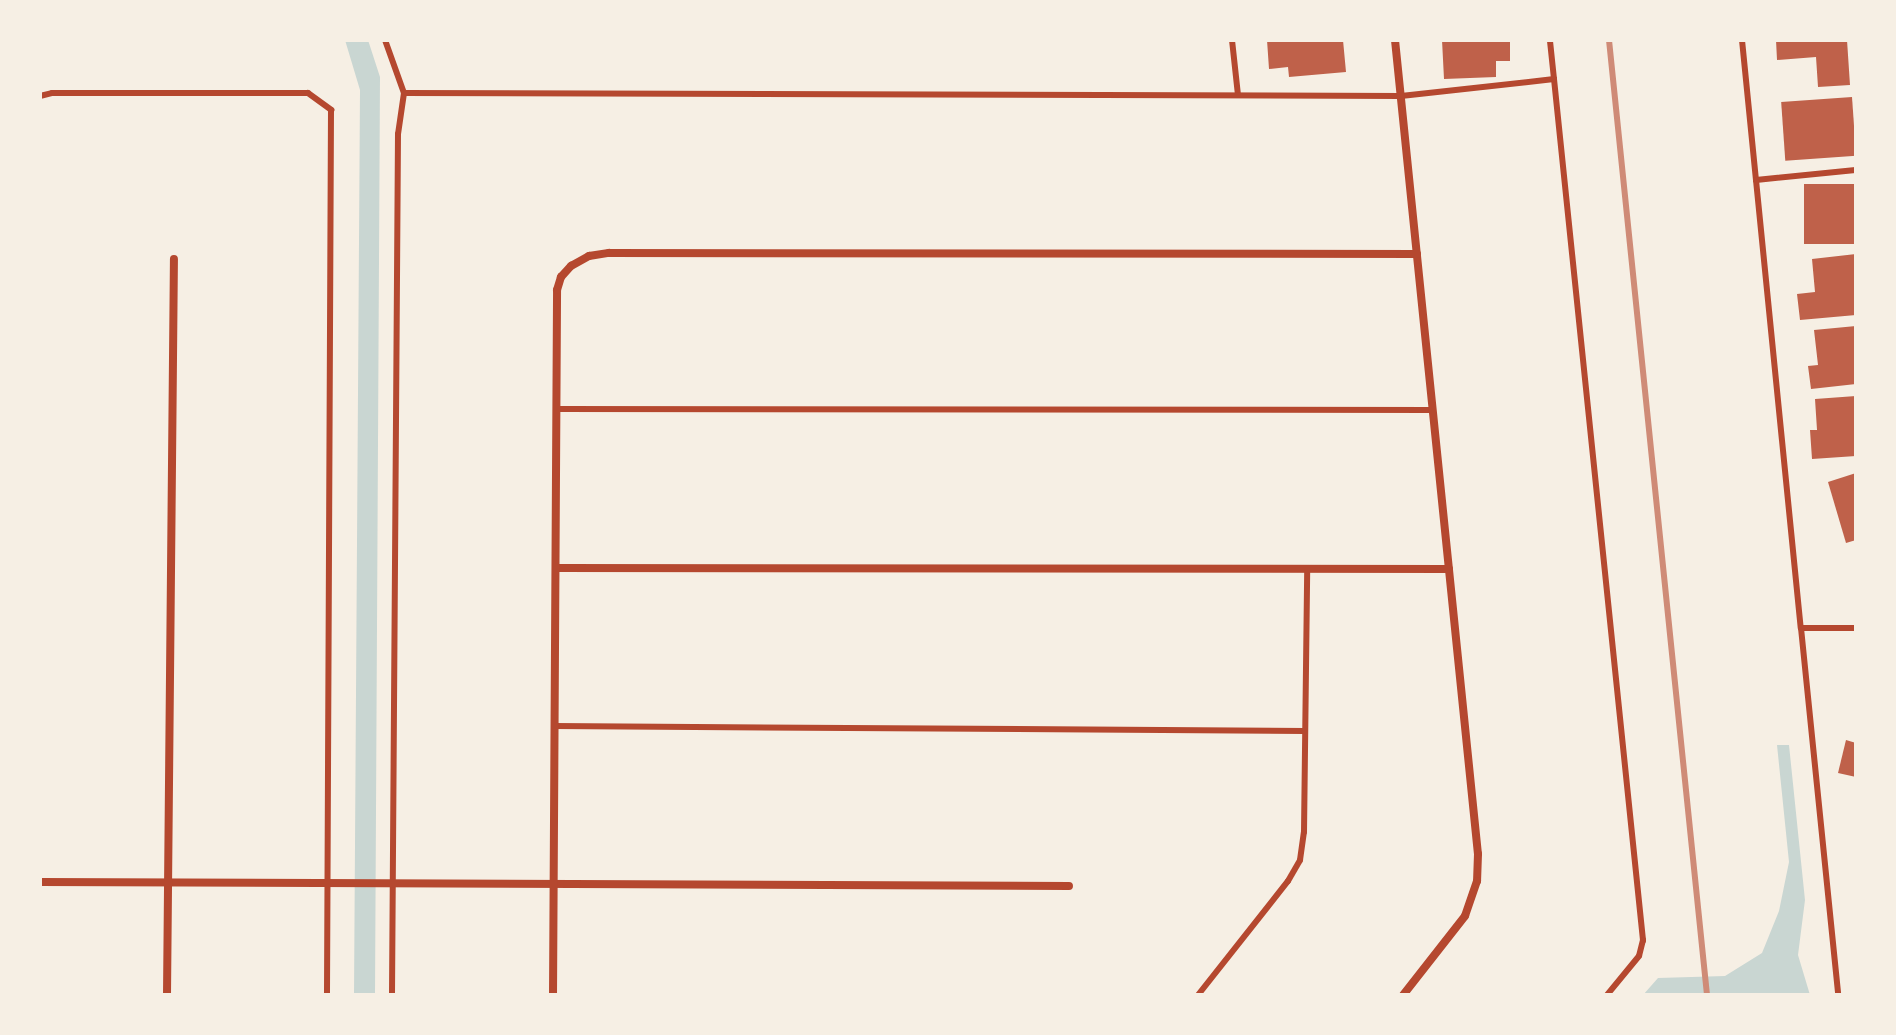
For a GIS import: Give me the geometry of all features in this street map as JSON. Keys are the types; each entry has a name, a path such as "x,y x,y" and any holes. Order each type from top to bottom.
{"street":[{"path":"1395,40 1478,854 1477,881 1465,916 1403,995"},
{"path":"553,995 557,290 561,277 571,266 589,256 609,253 1417,254"},
{"path":"167,995 174,259"},
{"path":"556,568 1449,569"},
{"path":"40,882 1069,886"}],"lane":[{"path":"385,40 404,93 398,134 388,883 392,995"},
{"path":"1232,40 1238,95"},
{"path":"1550,40 1643,940 1639,956 1607,995"},
{"path":"1742,40 1838,995"},
{"path":"404,93 1401,96 1554,79"},
{"path":"40,96 52,93 308,93 331,110 327,995"},
{"path":"1756,180 1856,170"},
{"path":"557,409 1432,410"},
{"path":"1198,995 1288,881 1300,860 1307,569"},
{"path":"1801,628 1856,628"},
{"path":"554,726 1305,731"}],"shaded area":[{"path":"345,40 368,40 380,77 375,995 354,995 360,90"},
{"path":"1777,745 1789,745 1805,900 1798,955 1810,995 1643,995 1658,978 1725,976 1762,953 1779,911 1789,862"}],"building":[{"path":"1267,40 1343,40 1346,72 1289,77 1288,67 1269,69"},
{"path":"1442,40 1510,40 1510,61 1496,61 1496,77 1444,79"},
{"path":"1776,40 1847,40 1850,85 1818,87 1816,57 1777,60"},
{"path":"1852,97 1856,156 1785,161 1781,102"},
{"path":"1804,184 1856,184 1856,244 1804,244"},
{"path":"1856,254 1856,315 1800,320 1797,294 1815,292 1812,259"},
{"path":"1856,326 1856,384 1811,389 1808,366 1818,365 1814,330"},
{"path":"1856,396 1856,456 1812,459 1810,430 1817,430 1815,399"},
{"path":"1856,473 1856,540 1846,543 1828,482"},
{"path":"1846,740 1856,743 1856,777 1838,773"}],"railway":[{"path":"1609,40 1707,995"}]}
